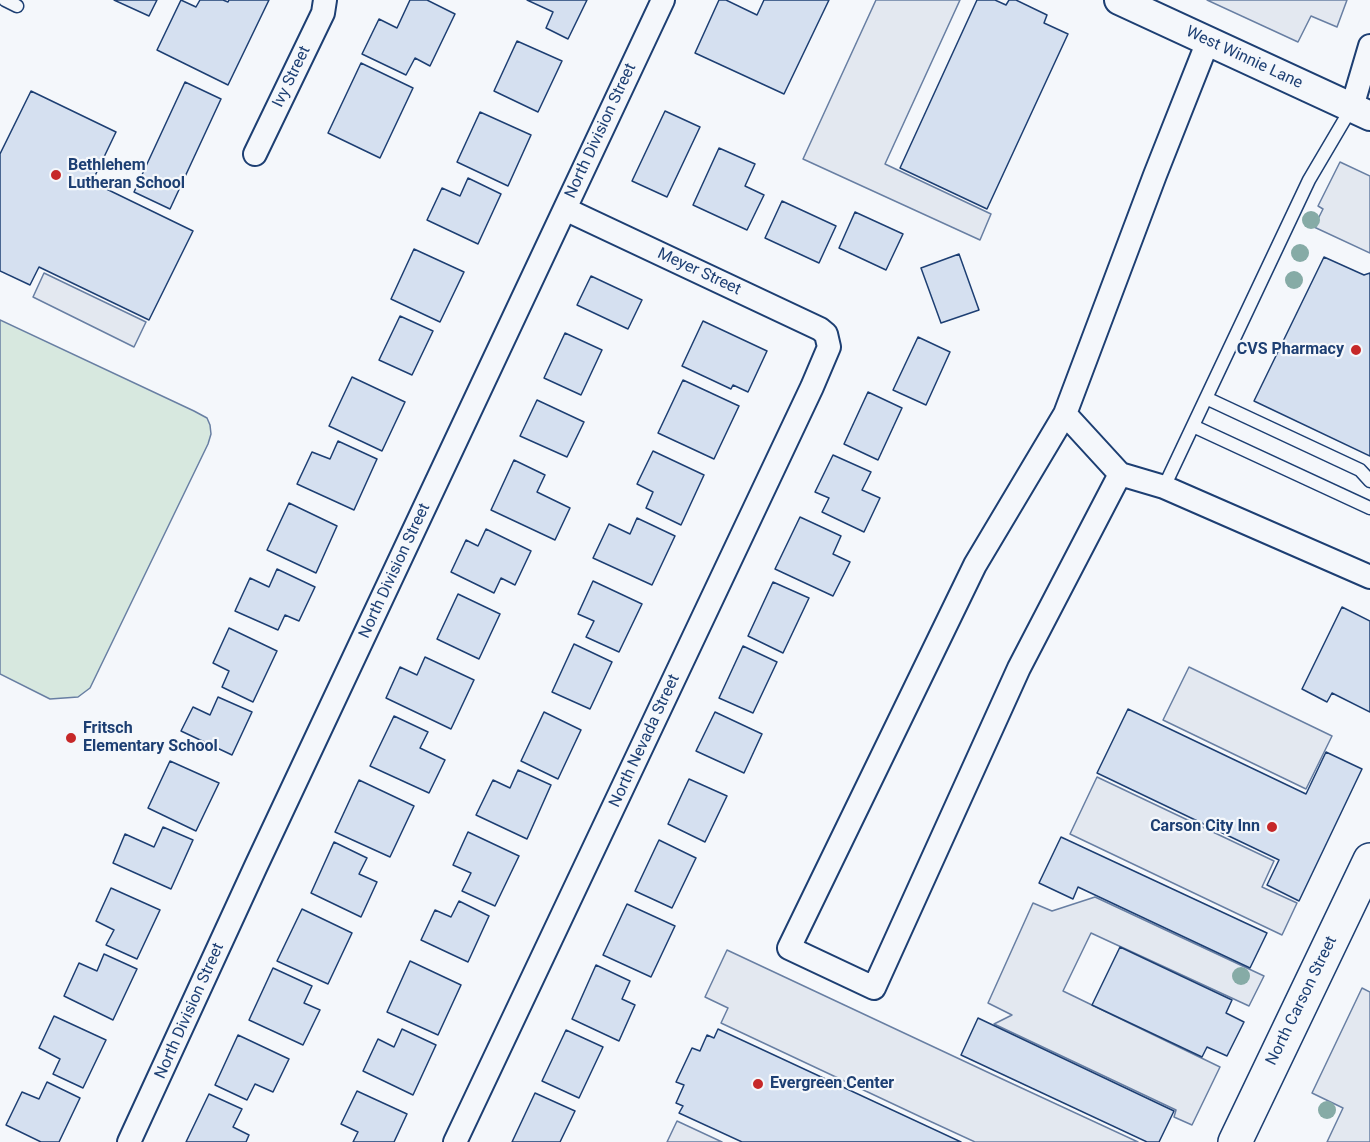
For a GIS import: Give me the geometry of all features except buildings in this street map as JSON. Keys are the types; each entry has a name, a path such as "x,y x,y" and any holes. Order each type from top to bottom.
{"main road":[{"name":"North Carson Street","path":"1235,1142 1370,860"}],"street":[{"name":"Ivy Street","path":"255,154 323,13 325,0"},
{"name":"North Division Street","path":"129,1142 261,855 663,0"},
{"name":"West Winnie Lane","path":"1119,0 1361,112"},
{"path":"1120,474 1019,668 874,988 789,948 975,565 1065,414 1208,41"},
{"path":"1361,112 1370,46"},
{"name":"Meyer Street","path":"565,209 820,329 826,334 826,339"},
{"name":"North Nevada Street","path":"455,1142 813,387 829,347 826,339"},
{"path":"1065,414 1120,474 1164,487 1370,577"}],"lane":[{"path":"5,0 17,6"},
{"path":"1164,487 1309,180 1361,112"},
{"path":"1206,398 1360,470 1370,481"},
{"path":"1193,426 1370,508"}],"shaded area":[{"path":"876,0 960,0 885,164 991,214 980,240 803,159"},
{"path":"1207,0 1347,0 1337,27 1311,16 1298,42"},
{"path":"1340,162 1370,176 1370,253 1314,227 1323,209 1318,206"},
{"path":"44,273 146,322 134,347 33,297"},
{"path":"0,320 194,411 207,418 210,425 211,434 208,444 90,688 78,697 50,699 0,674"},
{"path":"1189,667 1332,736 1306,789 1163,720"},
{"path":"1097,777 1274,861 1262,887 1297,903 1282,935 1070,834"},
{"path":"1095,897 1264,976 1249,1006 1091,933 1063,991 1220,1067 1192,1125 1174,1117 1176,1110 994,1024 1012,1015 988,1003 1033,903 1052,911"},
{"path":"727,950 1138,1142 975,1142 923,1118 721,1023 728,1008 705,997"},
{"path":"1362,988 1370,992 1370,1142 1327,1142 1343,1108 1312,1093"},
{"path":"677,1121 722,1142 667,1142"}],"place":[{"name":"Bethlehem Lutheran School","path":"56,175"},
{"name":"CVS Pharmacy","path":"1356,350"},
{"name":"Fritsch Elementary School","path":"71,738"},
{"name":"Carson City Inn","path":"1272,827"},
{"name":"Evergreen Center","path":"758,1084"}]}
